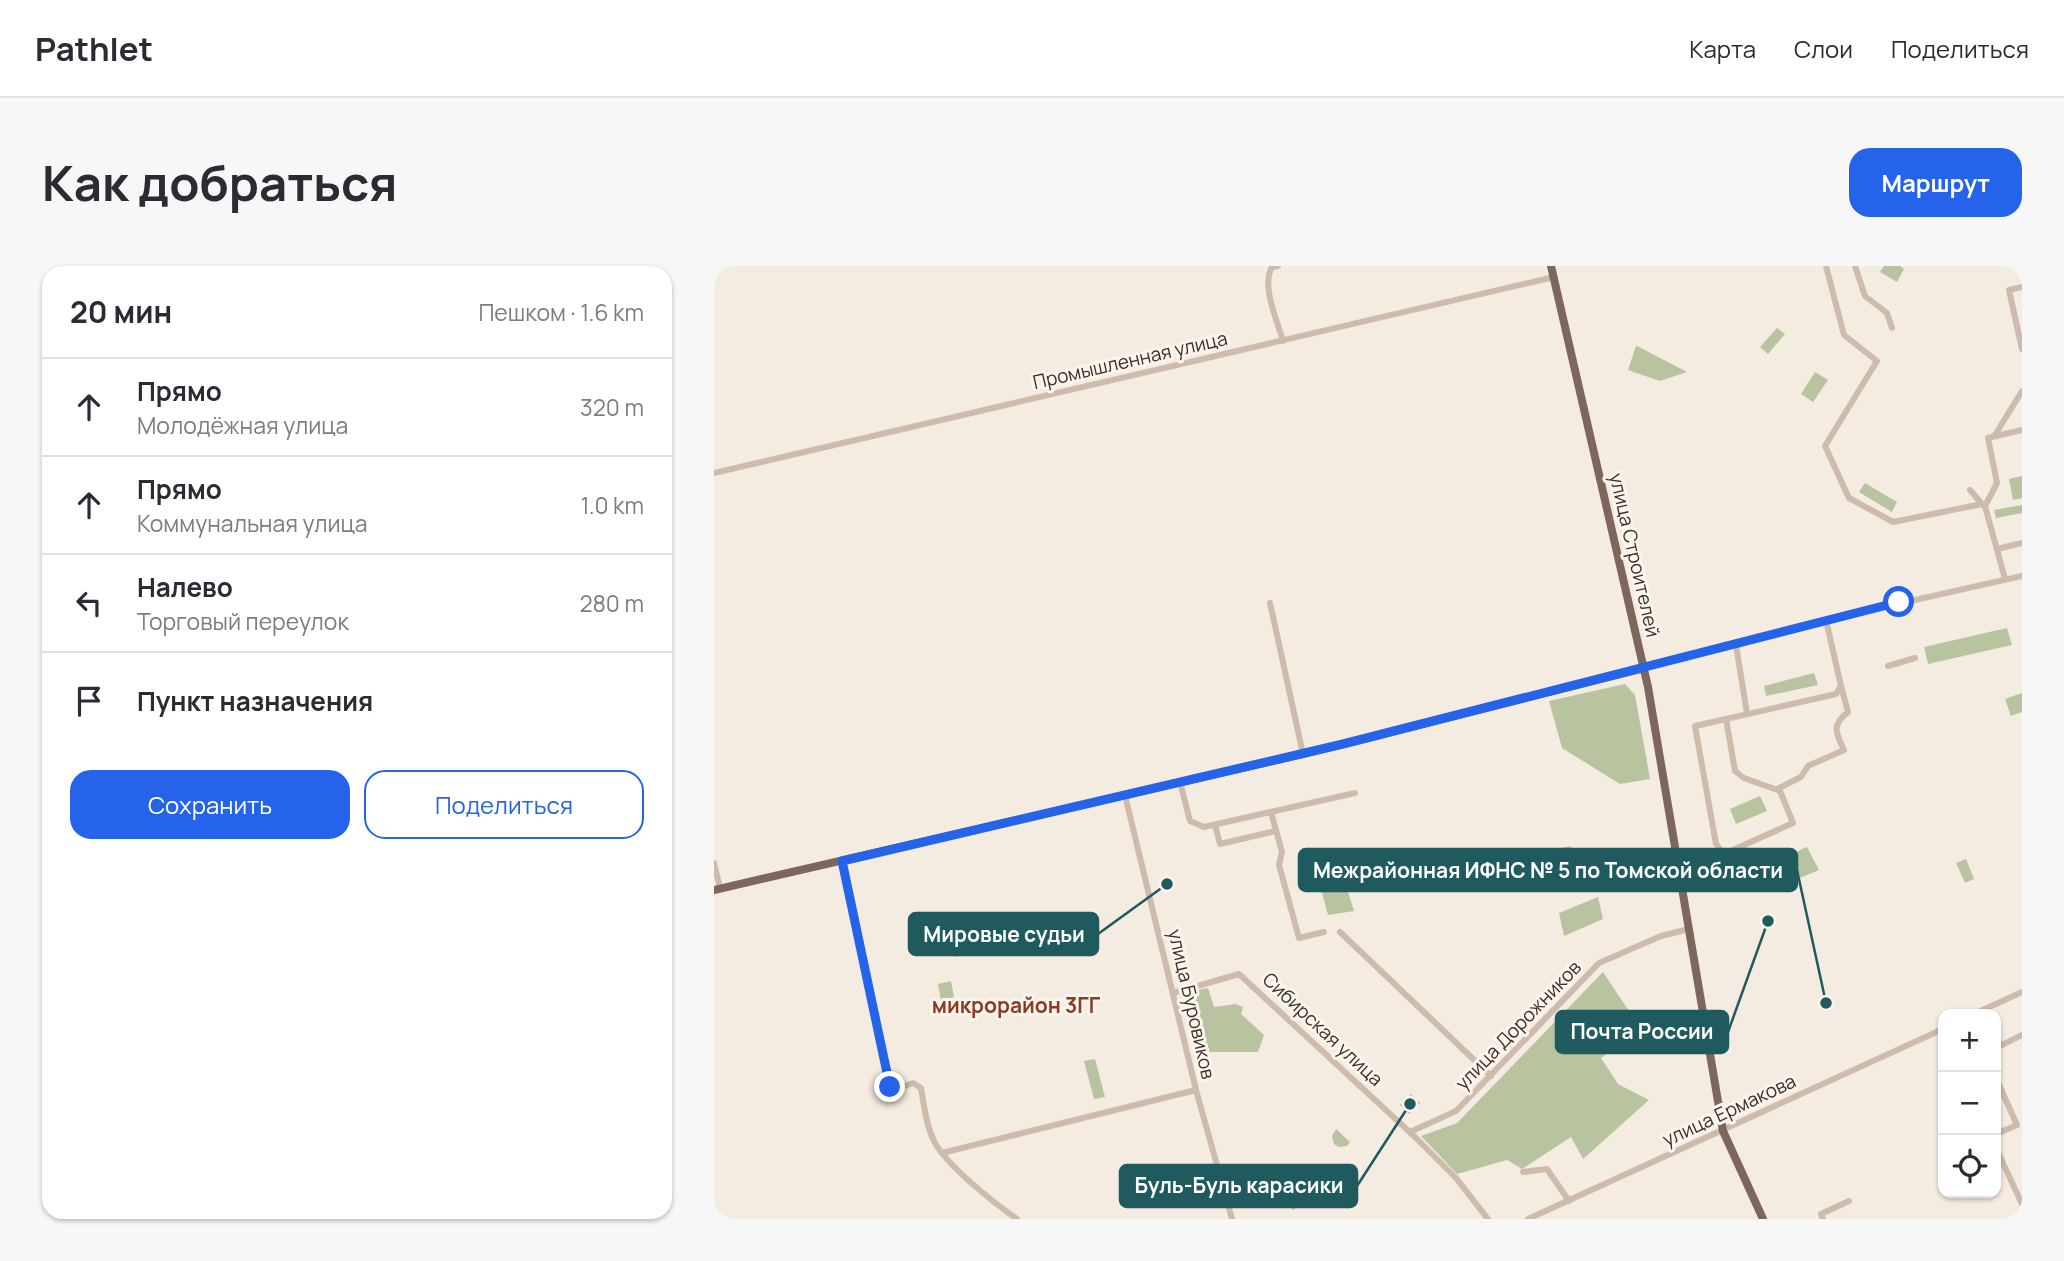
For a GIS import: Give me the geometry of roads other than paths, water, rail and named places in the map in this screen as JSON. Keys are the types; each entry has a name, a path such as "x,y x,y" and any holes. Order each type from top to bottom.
{"main road":[{"name":"улица Строителей","path":"1551,266 1644,668 1723,1131 1763,1219"},
{"path":"717,889 1303,754 1644,668"}],"street":[{"path":"1278,266 1272,267 1268,275 1269,290 1283,341"},
{"path":"1826,266 1844,335 1877,361 1825,446 1849,498 1893,522 1983,505 1997,483 1988,438 2022,430"},
{"path":"1855,266 1864,296 1886,313 1892,328"},
{"name":"Промышленная улица","path":"714,473 1554,277"},
{"path":"2022,287 2009,290 2022,349"},
{"path":"1995,435 2022,391"},
{"path":"1970,490 1983,505 2005,579"},
{"path":"1997,549 2022,543"},
{"path":"1644,668 1826,620 2022,576"},
{"path":"1270,603 1303,754"},
{"path":"1726,719 1735,771 1744,778 1777,789 1801,777 1808,766 1844,750 1835,730 1836,725 1848,712 1826,620"},
{"path":"1736,645 1747,714"},
{"path":"1888,666 1915,658"},
{"path":"1687,723 1695,726 1836,694 1840,686"},
{"path":"1695,726 1716,844 1724,853 1793,823 1777,789"},
{"path":"1180,782 1189,821 1204,827 1355,793"},
{"name":"улица Буровиков","path":"1125,794 1196,1090 1232,1219"},
{"path":"1271,812 1282,852 1279,865 1298,938 1324,932"},
{"path":"1215,825 1220,844 1276,831"},
{"path":"842,861 890,1087 896,1089 913,1083 921,1088 930,1129 942,1153 988,1199 1017,1219"},
{"path":"714,863 717,889"},
{"name":"улица Дорожников","path":"1410,1132 1456,1111 1599,963 1661,936 1689,929"},
{"path":"1340,932 1491,1076"},
{"name":"Сибирская улица","path":"1173,993 1239,974 1410,1132 1456,1178 1488,1219"},
{"path":"1985,1009 2021,993"},
{"name":"улица Ермакова","path":"1528,1219 1938,1033"},
{"path":"2001,1046 2022,1035"},
{"path":"2001,1088 2020,1124 2001,1133"},
{"path":"942,1153 1196,1090"},
{"path":"2001,1159 2022,1204"},
{"path":"1523,1172 1547,1169 1569,1201"},
{"path":"1823,1219 1821,1214 1849,1201"}],"place":[{"name":"Мировые судьи","path":"1167,884"},
{"name":"Почта России","path":"1768,921"},
{"name":"Межрайонная ИФНС № 5 по Томской области","path":"1826,1003"},
{"name":"Буль-Буль карасики","path":"1410,1104"}],"district":[{"name":"микрорайон 3ГГ","path":"1016,1006"}]}
